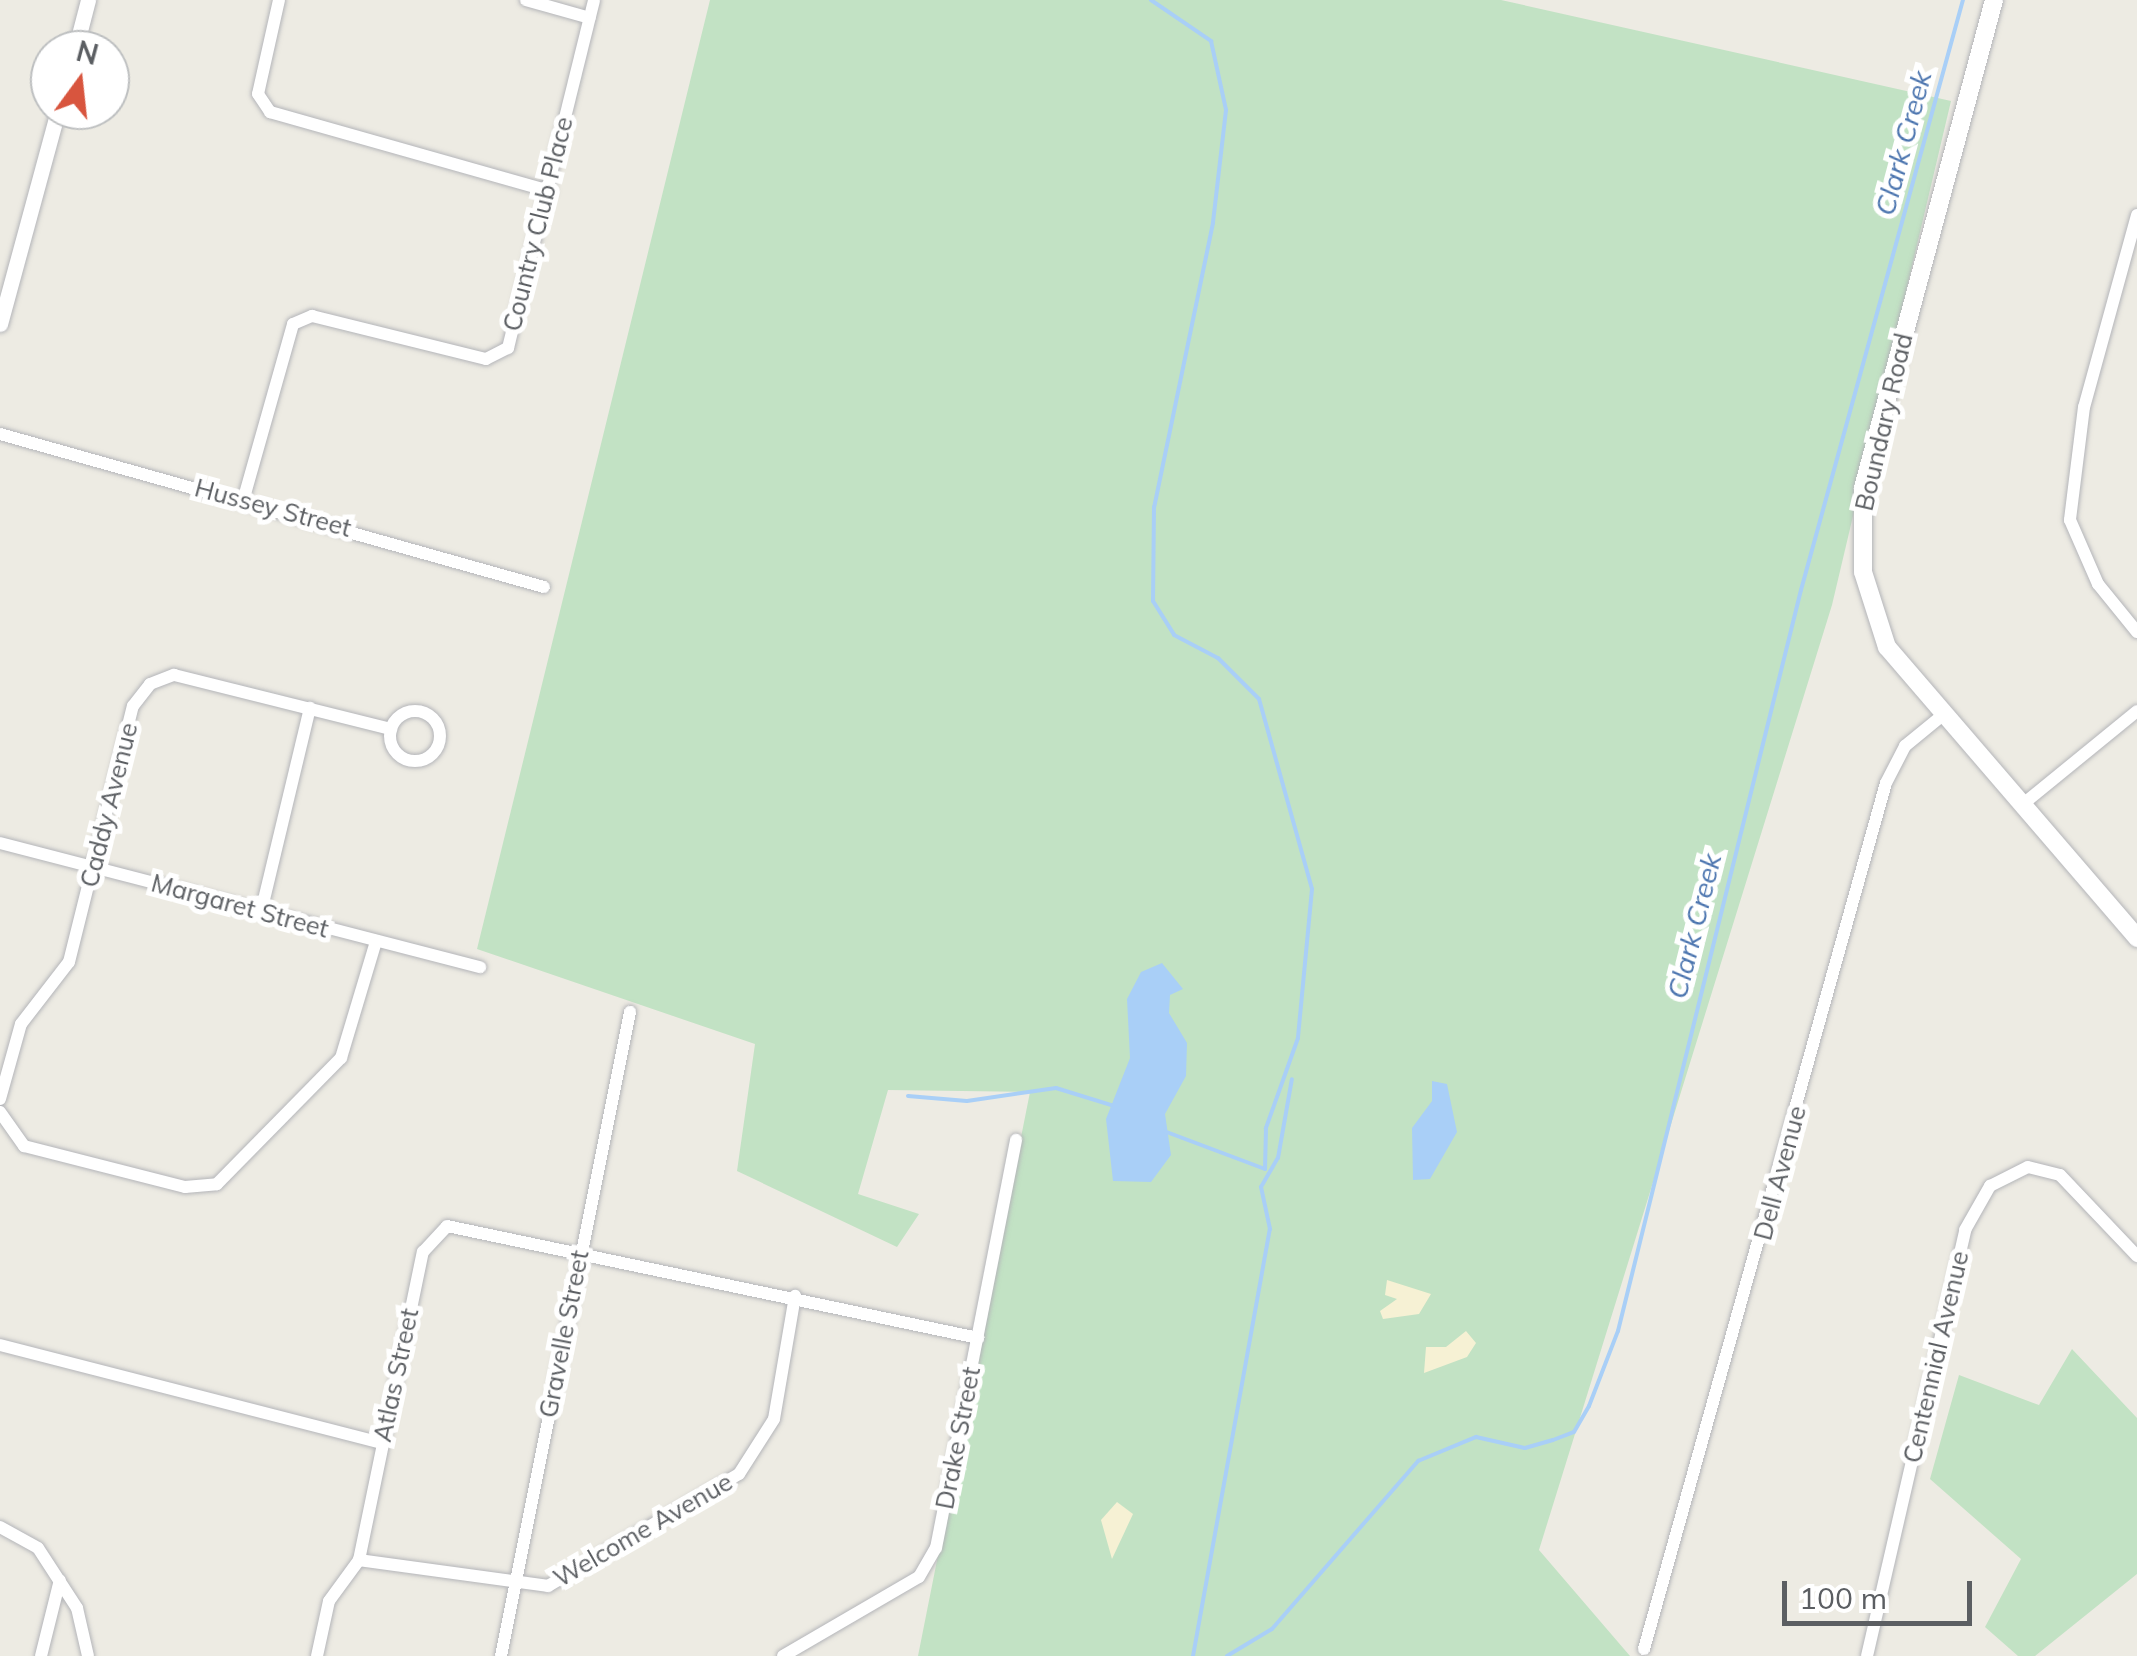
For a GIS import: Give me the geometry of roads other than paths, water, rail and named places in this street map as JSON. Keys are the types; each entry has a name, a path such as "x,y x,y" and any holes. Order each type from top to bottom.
{"main road":[{"name":"Boundary Road","path":"1994,0 1863,488 1859,532 1887,647 2137,938"}],"street":[{"path":"80,30 88,0"},
{"path":"279,0 258,94 270,112 550,191"},
{"path":"526,0 590,18"},
{"name":"Country Club Place","path":"244,501 293,324 312,316 486,359 513,334 594,0"},
{"path":"1,314 52,130"},
{"path":"2137,215 2084,407 2070,520 2098,584 2137,632"},
{"name":"Hussey Street","path":"0,434 544,587"},
{"name":"Caddy Avenue","path":"0,1099 21,1024 69,962 133,706 150,684 174,675 391,729"},
{"path":"261,912 310,708"},
{"name":"Caddy Avenue","path":"408,712 425,713 440,740 433,755 410,761 392,745 391,729 408,712"},
{"path":"2023,804 2137,712"},
{"name":"Dell Avenue","path":"1644,1649 1886,783 1905,746 1944,714"},
{"name":"Margaret Street","path":"0,844 480,967"},
{"path":"0,1112 24,1146 185,1188 216,1184 341,1058 376,941"},
{"name":"Gravelle Street","path":"500,1656 630,1012"},
{"name":"Drake Street","path":"782,1656 919,1577 936,1548 1016,1140"},
{"name":"Centennial Avenue","path":"1868,1656 1965,1230 1990,1186 2028,1168 2060,1175 2137,1256"},
{"name":"Atlas Street","path":"316,1656 329,1601 359,1560 381,1443 432,1235 473,1228 580,1247"},
{"path":"580,1247 978,1338"},
{"name":"Welcome Avenue","path":"359,1560 517,1586 548,1586 739,1474 774,1419 795,1296"},
{"path":"0,1345 381,1443"},
{"path":"0,1526 38,1548 60,1580 88,1656"},
{"path":"41,1656 60,1580"}],"water":[{"path":"1162,963 1183,989 1170,995 1169,1013 1187,1043 1186,1076 1165,1114 1171,1155 1151,1182 1113,1181 1106,1119 1130,1058 1127,999 1141,972"},
{"path":"1432,1081 1447,1084 1457,1132 1430,1179 1413,1180 1412,1128 1432,1101"}],"waterway":[{"path":"1151,0 1211,41 1226,110 1213,223 1154,507 1153,601 1174,635 1218,658 1259,699 1312,889 1298,1038 1266,1128 1265,1169 1164,1131"},
{"name":"Clark Creek","path":"1227,1656 1272,1629 1418,1461 1476,1437 1525,1448 1553,1440 1574,1432 1589,1406 1618,1331 1801,590 1963,0"},
{"path":"1193,1656 1270,1229 1261,1187 1278,1158 1292,1079"},
{"path":"908,1096 967,1101 1056,1088 1111,1105"}]}
